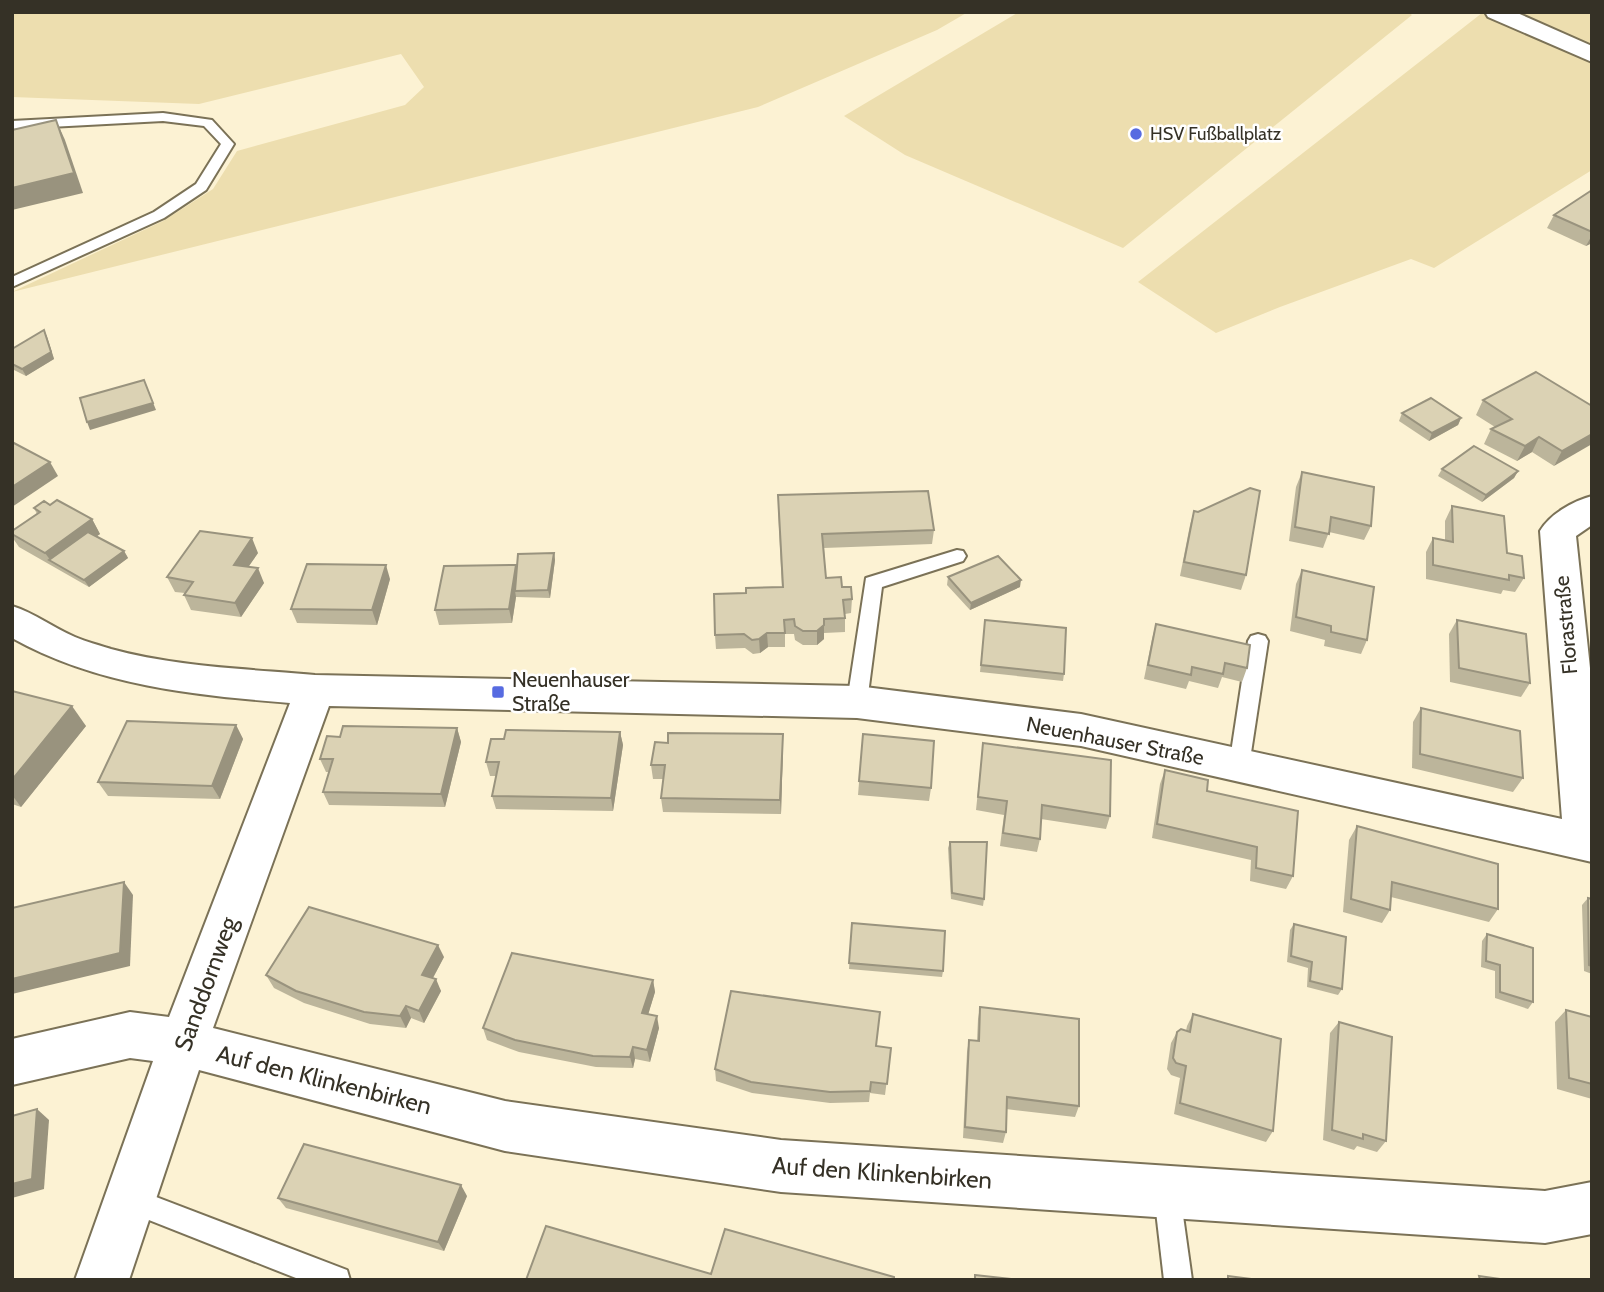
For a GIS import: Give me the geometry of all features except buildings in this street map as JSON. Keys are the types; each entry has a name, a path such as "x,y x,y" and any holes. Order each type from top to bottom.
{"street":[{"path":"1496,12 1592,55"},
{"name":"Florastraße","path":"1589,843 1558,531 1592,508"},
{"name":"Neuenhauser Straße","path":"12,620 61,647 112,664 178,677 315,690 857,702 1081,730 1589,843"},
{"name":"Sanddornweg","path":"102,1280 184,1042 315,690"},
{"name":"Auf den Klinkenbirken","path":"12,1062 130,1035 184,1042 231,1057 505,1126 781,1166 1167,1194 1545,1217 1592,1208"}],"lane":[{"path":"12,125 163,117 208,123 228,144 201,187 159,215 12,284"},
{"path":"857,702 873,583 957,556"},
{"path":"1240,766 1258,642"},
{"path":"1167,1194 1178,1280"},
{"path":"130,1200 337,1280"}],"shaded area":[{"path":"12,12 968,12 937,30 758,107 12,292 163,221 213,189 237,151 405,105 424,87 401,54 199,104 12,97"},
{"name":"HSV Fußballplatz","path":"1019,12 1408,12 1412,15 1123,248 905,155 844,116"},
{"path":"1506,12 1592,12 1592,48"},
{"path":"1482,13 1592,62 1592,170 1434,268 1411,259 1216,333 1138,282"}],"place":[{"name":"HSV Fußballplatz","path":"1136,134"},
{"name":"Neuenhauser Straße","path":"498,692"}]}
